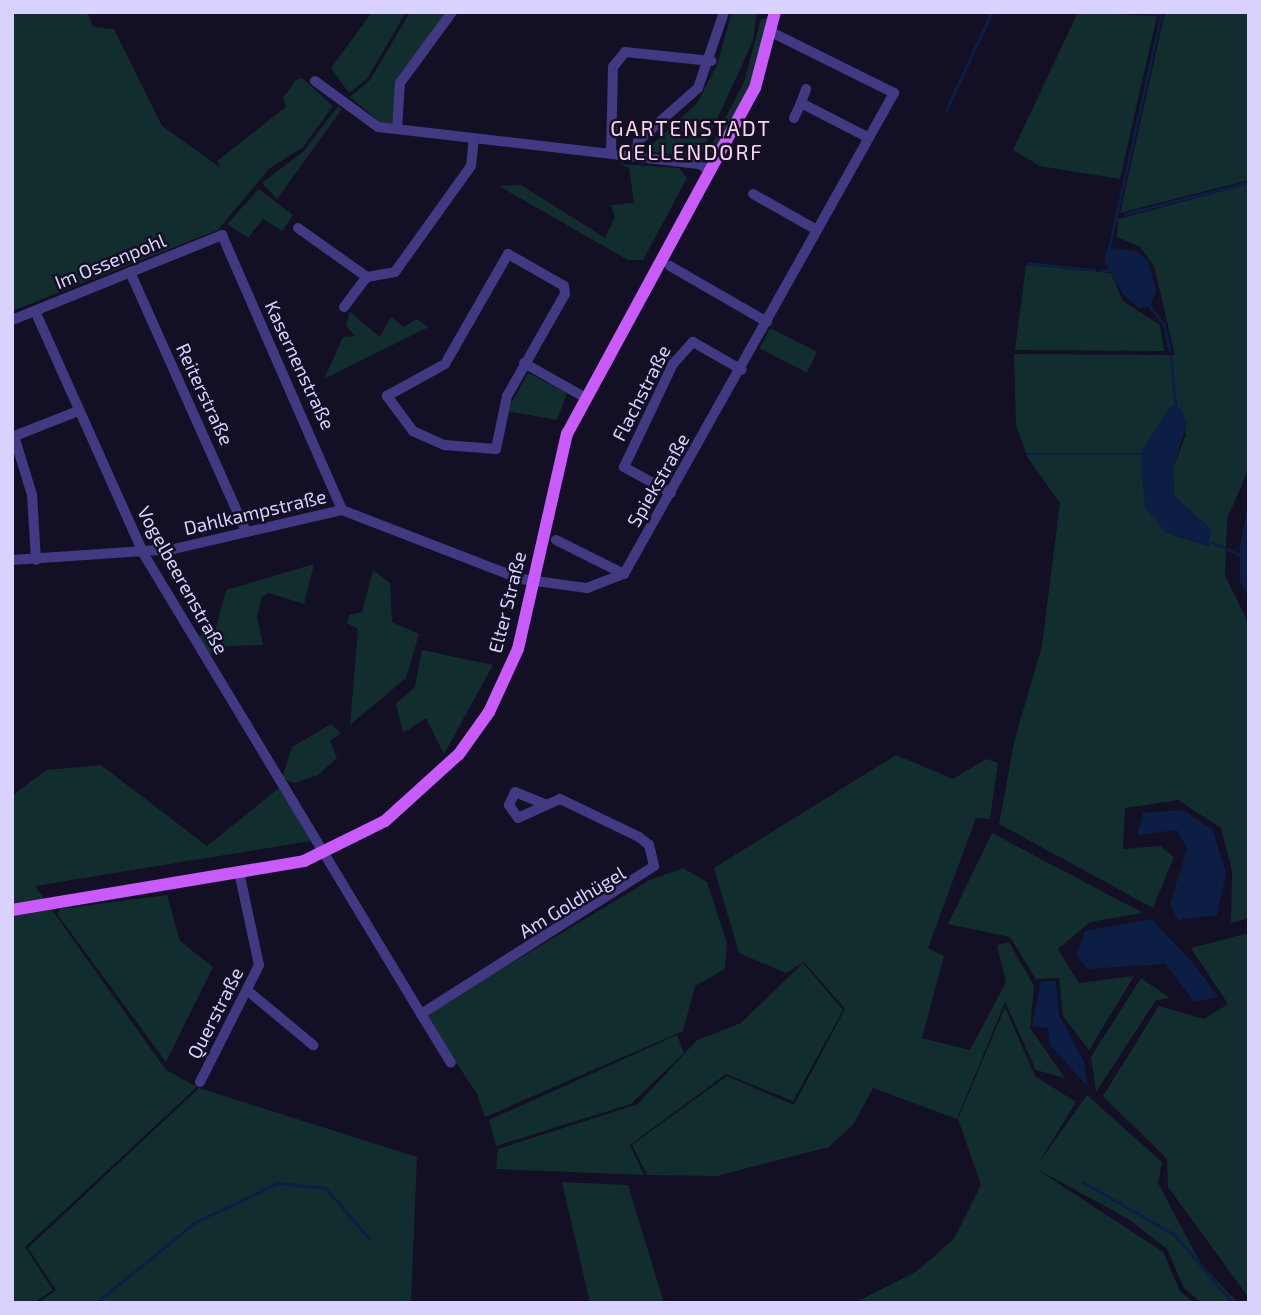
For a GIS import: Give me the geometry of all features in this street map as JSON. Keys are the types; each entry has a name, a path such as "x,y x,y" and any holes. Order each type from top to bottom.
{"main road":[{"name":"Elter Straße","path":"12,909 95,892 240,876 323,854 408,805 459,754 505,682 535,582 557,467 584,397 711,171 761,75 773,33 775,12"}],"street":[{"path":"397,129 400,83 452,12"},
{"path":"636,156 638,141 685,105 712,61 724,12"},
{"name":"Spiekstraße","path":"624,574 742,370 894,93 773,33"},
{"path":"611,154 612,67 625,52 712,61"},
{"path":"315,81 378,127 636,156 711,171"},
{"path":"794,118 807,89"},
{"path":"801,103 869,138"},
{"path":"344,307 367,277 395,272 471,166 474,138"},
{"path":"753,194 817,230"},
{"path":"298,228 367,277"},
{"name":"Im Ossenpohl","path":"12,320 222,235"},
{"name":"Kasernenstraße","path":"222,235 342,510"},
{"path":"508,254 564,286 524,363 507,396 496,449 444,445 412,430 389,404 391,389 445,364 508,254"},
{"path":"670,266 767,322"},
{"name":"Reiterstraße","path":"130,272 246,531"},
{"name":"Vogelbeerenstraße","path":"35,311 143,553 323,854"},
{"name":"Flachstraße","path":"671,493 624,467 673,364 693,342 742,370"},
{"path":"524,363 584,397"},
{"path":"36,560 32,495 13,436 78,411"},
{"name":"Dahlkampstraße","path":"12,560 143,553 342,510 535,582"},
{"path":"556,540 624,574"},
{"path":"535,582 587,588 624,574"},
{"name":"Am Goldhügel","path":"421,1014 654,866 649,845 639,837 560,799 544,804"},
{"path":"323,854 451,1063"},
{"name":"Querstraße","path":"200,1082 259,965 240,876"},
{"path":"248,990 313,1045"}],"green space":[{"path":"12,12 87,12 93,27 114,29 162,126 221,168 217,161 286,107 283,98 296,80 302,78 333,106 303,147 269,169 218,230 12,311"},
{"path":"372,12 406,12 367,79 349,93 331,68"},
{"path":"410,12 445,13 397,81 392,124 380,122 350,97 370,80"},
{"path":"732,12 757,12 753,41 702,152 694,157 645,151 697,103 717,65"},
{"path":"1078,12 1157,16 1120,179 1040,166 1013,150"},
{"path":"1165,12 1249,12 1249,180 1120,213"},
{"path":"768,18 750,89 714,152 707,154 744,82 761,19"},
{"path":"338,106 342,109 277,199 262,183 304,151"},
{"path":"620,164 679,168 687,178 643,260 628,260 499,186 521,185 605,238 615,217 611,205 634,203 629,168"},
{"path":"1249,184 1249,468 1227,519 1225,576 1249,624 1249,918 1231,923 1232,871 1221,828 1178,800 1125,808 1123,849 1160,846 1174,857 1153,908 999,824 1015,738 1042,646 1060,503 1028,458 1016,426 1014,354 1175,355 1154,266 1140,247 1117,237 1118,219","holes":["1177,406 1186,435 1173,468 1174,496 1207,526 1209,546 1166,533"]},
{"path":"259,189 293,215 282,231 263,219 248,238 227,224"},
{"path":"1026,265 1111,273 1123,301 1160,325 1164,351 1015,350"},
{"path":"350,312 380,337 391,317 404,327 416,319 429,327 324,379 343,337 355,336 346,326"},
{"path":"770,328 817,352 807,373 760,348"},
{"path":"528,373 567,393 557,420 507,411"},
{"path":"314,564 304,604 269,593 262,597 257,617 263,645 230,646 206,655 194,637 215,631 226,590"},
{"path":"373,570 390,583 392,622 419,634 406,678 350,725 358,629 347,623 349,615 362,612"},
{"path":"422,650 493,665 444,754 426,718 403,733 396,704 415,687"},
{"path":"331,724 341,733 330,741 337,758 318,775 294,783 282,778 292,747"},
{"path":"896,755 953,779 986,759 998,763 990,819 976,818 928,948 944,956 922,1038 970,1050 1006,982 997,945 1009,942 1034,986 1030,1028 1065,1078 1036,1070 1005,1002 957,1119 873,1088 854,1123 829,1147 717,1176 647,1175 632,1145 727,1076 794,1105 845,1009 804,962 786,973 739,953 714,868"},
{"path":"101,765 207,846 279,788 311,841 35,886 166,1070 197,1087 25,1247 53,1290 33,1303 12,1303 12,796 46,770"},
{"path":"992,833 1143,913 1090,922 1058,949 1079,983 1134,976 1089,1050 1063,1016 1059,978 1036,979 1010,937 948,924"},
{"path":"683,868 707,882 727,943 725,969 695,986 683,1031 485,1117 477,1094 425,1015 650,880"},
{"path":"167,895 180,941 213,967 166,1062 57,914 60,909"},
{"path":"1249,933 1249,1298 1168,1187 1167,1159 1103,1096 1159,1006 1204,1019 1228,1004 1191,948"},
{"path":"803,963 843,1010 793,1101 726,1074 630,1145 644,1175 496,1169 498,1149 638,1104 697,1040 741,1023"},
{"path":"1141,978 1170,998 1156,1000 1096,1092 1091,1057"},
{"path":"1005,1007 1035,1076 1076,1102 1038,1164 1087,1095 1162,1162 1158,1183 1201,1264 1238,1303 1202,1303 1184,1288 1167,1249 1130,1220 1035,1168 1163,1252 1180,1291 1194,1303 854,1303 917,1271 954,1239 981,1185 958,1119"},
{"path":"677,1035 684,1053 631,1104 496,1146 489,1120"},
{"path":"199,1088 417,1157 411,1303 38,1303 56,1290 28,1248"},
{"path":"562,1182 628,1185 664,1303 590,1303"}],"water":[{"path":"1114,248 1136,251 1148,261 1156,291 1150,306 1138,308 1122,293 1105,261 1105,252"},
{"path":"1171,405 1182,409 1187,423 1173,468 1174,496 1211,529 1209,546 1166,533 1145,508 1140,454"},
{"path":"1249,501 1249,597 1240,581 1240,544"},
{"path":"1183,810 1213,830 1226,874 1217,915 1178,920 1170,904 1187,849 1177,830 1137,835 1143,813"},
{"path":"1151,919 1192,962 1218,997 1194,1002 1165,964 1087,969 1076,955 1085,931"},
{"path":"1041,981 1056,981 1059,1015 1084,1062 1088,1087 1050,1045 1048,1028 1032,1026"}],"waterway":[{"path":"946,110 992,12"},
{"path":"1151,12 1160,15"},
{"path":"1108,252 1161,14"},
{"path":"1125,214 1249,182"},
{"path":"1028,263 1095,270"},
{"path":"1101,271 1112,270"},
{"path":"1149,305 1164,324 1170,349"},
{"path":"1171,356 1176,408"},
{"path":"1027,454 1140,454"},
{"path":"1212,542 1249,559"},
{"path":"1083,1182 1175,1235 1233,1303"},
{"path":"96,1303 194,1223 278,1183 326,1188 369,1238"}],"district":[{"name":"GARTENSTADT GELLENDORF","path":"691,140"}]}
